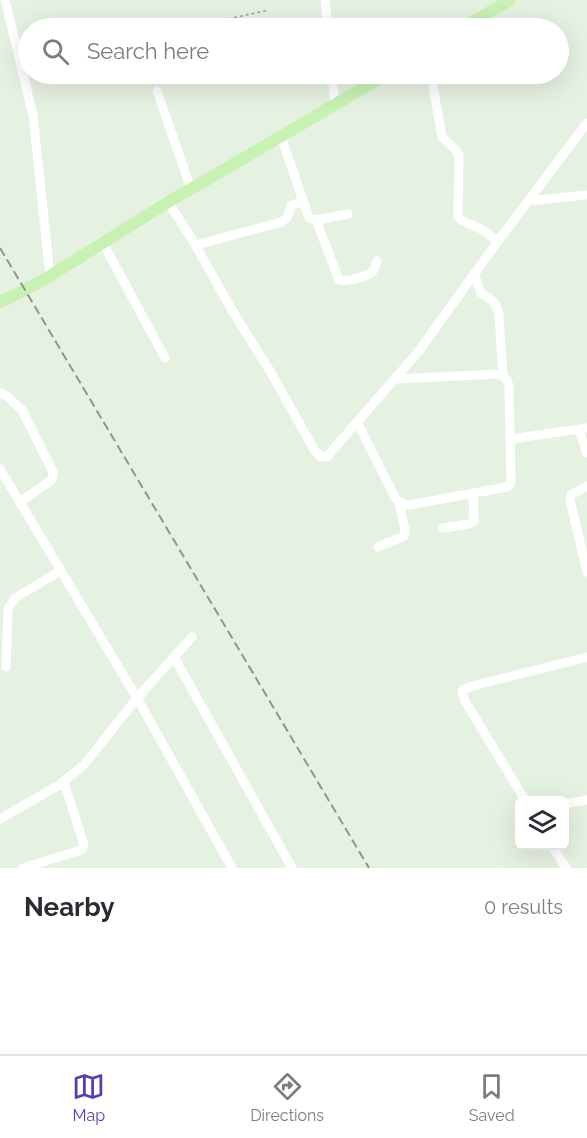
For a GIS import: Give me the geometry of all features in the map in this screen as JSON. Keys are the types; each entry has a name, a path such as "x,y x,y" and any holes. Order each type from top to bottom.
{"main road":[{"path":"480,18 510,0"},
{"path":"0,302 50,276 168,202 369,84"}],"street":[{"path":"5,0 18,53"},
{"path":"325,0 327,18"},
{"path":"25,84 33,115 50,276"},
{"path":"333,84 334,104"},
{"path":"433,84 441,133 459,154 458,216 461,220 481,229 498,241"},
{"path":"157,91 191,189"},
{"path":"168,202 196,245 318,455 328,456 429,337 587,123"},
{"path":"281,136 309,218 316,220 348,214"},
{"path":"528,201 587,195"},
{"path":"196,245 282,222 287,218 291,206 303,201"},
{"path":"316,220 339,280 345,281 369,273 373,271 377,261"},
{"path":"103,243 165,358"},
{"path":"474,274 481,293 491,298 499,314 503,375"},
{"path":"395,379 503,375 509,383 510,485 409,505 399,502"},
{"path":"0,393 9,397 22,410 52,472 50,482 20,502"},
{"path":"357,422 399,502 405,530 404,536 378,547"},
{"path":"510,439 583,429 587,453"},
{"path":"0,469 137,698 232,868"},
{"path":"587,486 571,495 570,500 587,572"},
{"path":"443,528 473,522 473,493"},
{"path":"6,667 8,609 12,601 15,597 60,571"},
{"path":"0,819 64,782 84,765 137,698 192,637"},
{"path":"174,657 292,868"},
{"path":"522,796 465,701 462,691 480,684 587,657"},
{"path":"23,868 81,850 84,846 64,782"},
{"path":"569,803 587,800"},
{"path":"555,850 566,868"}],"path":[{"path":"233,18 270,10"}],"railway":[{"path":"0,248 369,868"}]}
